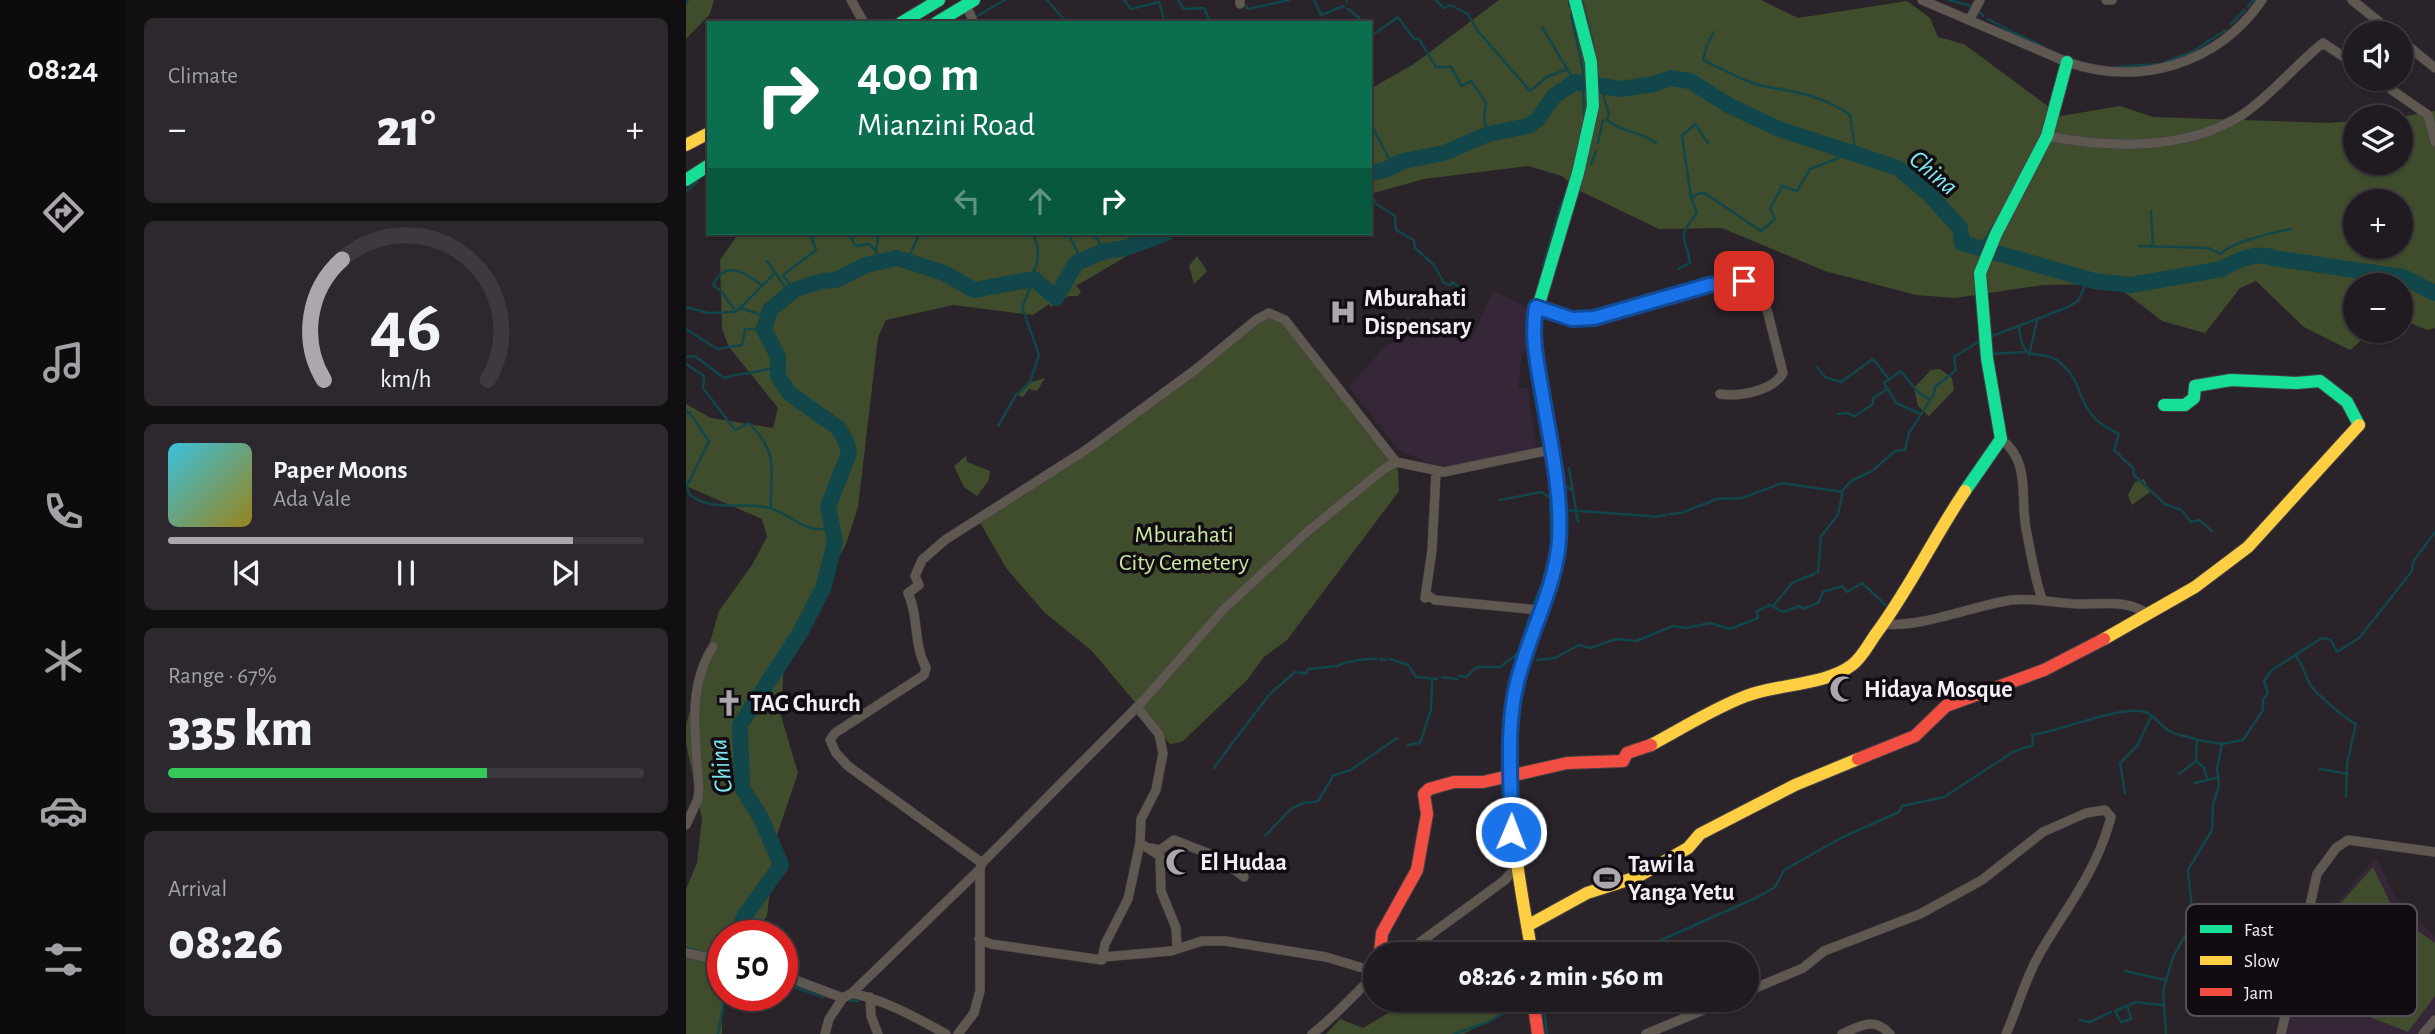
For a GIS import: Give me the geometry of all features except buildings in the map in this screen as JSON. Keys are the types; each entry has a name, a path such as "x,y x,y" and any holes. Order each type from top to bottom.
{"main road":[{"path":"904,21 939,0"},
{"path":"1530,942 1515,868 1511,832 1510,741 1516,686 1539,610 1552,578 1559,541 1559,506 1535,356 1533,324 1590,126 1594,86 1591,62 1575,0"},
{"path":"939,21 970,2"},
{"path":"1381,942 1382,933 1417,870 1418,854 1423,849 1427,814 1423,806 1424,794 1429,789 1454,782 1483,782 1570,763 1623,761 1627,753 1662,740 1693,720 1746,696 1778,686 1805,683 1851,666 1909,588 1943,524 2001,439 1987,358 1982,268 1996,234 2047,136 2067,62"},
{"path":"686,145 707,134"},
{"path":"686,180 707,166"},
{"path":"1527,926 1587,893 1637,877 1688,848 1700,834 1795,785 1914,736 1947,706 2044,670 2195,587 2256,539 2360,426 2360,420 2347,402 2320,381 2297,384 2264,379 2216,382 2195,386 2194,398 2185,405 2164,405"},
{"path":"1535,1012 1538,1034"}],"street":[{"path":"851,0 863,21"},
{"path":"1922,0 2067,62 2089,70 2123,74 2184,62 2204,53 2234,33 2262,0"},
{"path":"1970,19 1980,0"},
{"path":"2106,0 2112,0"},
{"path":"2352,0 2378,21"},
{"path":"970,2 974,21"},
{"path":"2047,136 2121,145 2174,138 2216,127 2240,116 2323,43 2343,56"},
{"path":"2413,50 2435,68"},
{"path":"2393,91 2428,115 2435,142"},
{"path":"1536,307 1572,319 1594,318 1709,285 1740,281 1752,284 1762,290 1783,364 1782,377 1746,395 1720,394"},
{"path":"981,866 848,766 836,753 830,740 835,733 924,675 926,668 913,622 914,607 908,593 919,585 915,576 930,552 1010,496 1086,450 1176,384 1256,320 1269,313 1285,320 1396,461 1413,463 1436,472 1550,450"},
{"path":"2001,439 2012,447 2021,465 2026,527 2042,598"},
{"path":"825,1034 829,1018 848,995 981,866 1137,707 1224,609 1308,531 1396,461"},
{"path":"1436,472 1432,551 1426,598 1539,610"},
{"path":"1883,624 1955,615 2014,600 2042,598 2076,604 2132,604 2148,615"},
{"path":"686,825 698,799 699,788 692,700 698,674 713,647"},
{"path":"1102,960 1105,944 1128,899 1144,845 1141,819 1156,790 1164,746 1153,725 1137,707"},
{"path":"1759,987 1803,968 1824,951 1920,914 1982,880 2043,832 2086,813 2105,810 2111,817 2091,872 2035,962 2020,993 2006,1034"},
{"path":"1144,845 1160,850 1174,840 1220,858 1244,877"},
{"path":"2308,904 2317,874 2336,848 2348,840 2435,852"},
{"path":"1144,845 1160,856 1160,891 1176,928 1177,948"},
{"path":"958,1034 974,1013 980,991 981,866"},
{"path":"1421,942 1506,880 1515,868"},
{"path":"979,939 991,944 1102,960 1104,957 1177,948 1202,941 1226,941 1326,957 1363,969"},
{"path":"686,953 707,958"},
{"path":"798,980 848,995 870,997 912,1015 946,1034"},
{"path":"1312,1034 1337,1016 1343,1004 1363,985"},
{"path":"870,997 871,1016 878,1034"},
{"path":"1646,1034 1699,1012"},
{"path":"2281,1034 2285,1016"},
{"path":"2423,1034 2435,1020"},
{"path":"1842,1034 1864,1023 1884,1027 1890,1034"}],"shaded area":[{"path":"1493,291 1525,306 1528,312 1529,344 1522,357 1518,387 1528,389 1536,448 1531,453 1444,469 1399,450 1349,387 1385,346 1430,327 1472,338"},
{"path":"2376,857 2396,899 2401,904 2336,904"},
{"path":"2417,919 2435,936 2435,1017 2423,1034 2285,1034 2289,1016 2417,1016"}],"green space":[{"path":"686,0 714,0 710,14 686,39"},
{"path":"1499,0 1761,0 1798,18 1907,1 1930,18 1938,37 1964,44 2061,116 2120,106 2153,117 2343,122 2343,175 2413,175 2413,115 2435,111 2435,328 2427,330 2413,324 2413,273 2343,273 2343,343 2358,343 2350,350 2304,327 2256,281 2240,288 2205,333 2162,321 2114,284 2043,285 1955,298 1916,295 1825,271 1722,228 1659,229 1578,190 1562,176 1528,166 1424,179 1372,193 1372,88 1414,64"},
{"path":"738,235 1163,235 1076,286 1081,291 1078,296 1069,296 1051,307 1049,304 1033,315 953,305 886,320 878,337 858,507 846,544 784,659 781,716 798,773 776,838 767,916 764,920 707,920 707,1011 722,1011 722,1034 686,1034 686,889 697,863 702,819 686,743 686,725 719,611 752,565 767,537 762,519 686,486 686,404 711,418 773,428 778,408 729,347 722,329 720,260"},
{"path":"1197,256 1207,271 1194,284 1189,266"},
{"name":"Mburahati City Cemetery","path":"1260,317 1279,317 1334,383 1361,425 1397,458 1399,491 1287,640 1264,657 1247,680 1182,742 1170,744 1092,651 1044,612 1006,568 978,519 1102,441"},
{"path":"1940,369 1952,378 1954,390 1929,416 1918,406 1914,388 1931,370"},
{"path":"1045,378 1037,391 1029,389 1023,397 1018,395 1032,382"},
{"path":"966,456 967,462 990,471 989,480 977,496 964,487 954,466"},
{"path":"2144,479 2150,492 2132,505 2128,495 2135,482"},
{"path":"2373,867 2391,904 2340,904"},
{"path":"2417,930 2435,943 2435,996 2408,1032 2367,1016 2417,1016"},
{"path":"1390,1012 1506,1012 1463,1034 1326,1034 1340,1019 1363,1028"}],"waterway":[{"path":"686,4 688,0"},
{"path":"968,21 1005,0"},
{"path":"1047,0 1065,21"},
{"path":"1124,0 1131,9 1159,2 1164,21"},
{"path":"1178,0 1184,9 1204,8 1210,21"},
{"path":"1243,3 1248,9 1289,0"},
{"path":"1314,0 1321,15 1344,6"},
{"path":"1436,0 1444,8 1450,5 1468,14 1477,30 1530,91 1547,77 1567,69"},
{"path":"1582,0 1594,48"},
{"path":"1949,0 1971,6"},
{"path":"2248,6 2254,0"},
{"path":"1348,9 1363,21"},
{"path":"2231,24 2245,10"},
{"path":"1979,11 1983,16"},
{"path":"1571,15 1583,71 1584,120"},
{"path":"1372,32 1374,34 1398,17 1414,39 1419,39 1436,67 1451,67 1462,86 1471,81 1486,103 1484,119 1488,134"},
{"path":"1988,19 2014,33"},
{"path":"1542,27 1575,82"},
{"path":"2163,63 2192,52 2226,30"},
{"path":"1708,43 1714,32"},
{"path":"2015,33 2044,47"},
{"path":"1707,45 1703,60 1727,72 1761,85 1801,93 1850,115 1856,155"},
{"path":"2117,67 2158,64"},
{"name":"China","path":"1372,173 1385,170 1403,161 1444,153 1488,134 1528,126 1538,119 1554,96 1575,82 1621,89 1654,84 1671,78 1690,81 1730,106 1779,129 1898,168 1930,195 1960,228 1962,243 2094,281 2131,285 2222,269 2240,260 2267,256 2403,277 2435,293"},
{"path":"1604,96 1605,86"},
{"path":"1604,98 1609,114 1607,120 1656,143"},
{"path":"1598,143 1603,120"},
{"path":"1691,198 1682,136 1695,124 1708,143"},
{"path":"1372,126 1393,167"},
{"path":"1591,164 1596,151"},
{"path":"1678,269 1690,263 1684,233 1697,213 1691,198 1700,193 1706,194 1761,231 1775,219 1770,209 1782,186 1797,191 1810,169 1841,157 1843,151"},
{"path":"686,191 697,182"},
{"path":"1561,206 1568,186"},
{"path":"1372,192 1375,203 1395,216 1396,230 1414,240 1415,248 1434,265 1444,283 1451,285 1452,282 1465,291"},
{"path":"1543,266 1560,207"},
{"path":"2151,211 2153,246"},
{"path":"1979,249 1995,223"},
{"path":"2139,246 2208,248 2221,254 2242,242 2291,229"},
{"path":"794,290 783,275 816,250 811,235"},
{"path":"850,235 855,246 869,244 876,251 879,261"},
{"path":"876,250 879,235"},
{"path":"907,261 919,235"},
{"path":"1028,278 1035,268 1038,256 1033,235"},
{"path":"1069,235 1081,259"},
{"path":"1094,235 1105,251"},
{"path":"1129,235 1132,244"},
{"name":"China","path":"1106,251 1126,248 1161,235"},
{"name":"China","path":"823,589 835,542 828,507 849,453 838,428 789,393 778,376 778,357 764,329 770,310 794,290 821,281 836,280 866,265 897,258 944,273 974,290 1034,279 1056,298 1076,263 1105,251"},
{"path":"767,261 789,293"},
{"path":"761,285 736,270 723,272 713,285 722,292 736,312 775,273"},
{"path":"998,426 1016,395 1030,382 1039,355 1022,307 1034,279"},
{"path":"1992,336 2078,301 2088,279"},
{"path":"686,307 708,313 734,312"},
{"path":"741,308 767,317"},
{"path":"2029,355 2037,321"},
{"path":"2019,327 2024,348 2033,354 2054,358 2062,364 2076,382 2087,409 2104,426 2119,434 2114,450 2133,468 2134,475 2165,504 2181,510 2191,522 2199,520 2212,531"},
{"path":"686,329 717,349 742,345 745,329 764,329"},
{"path":"1774,605 1792,583 1818,572 1821,536 1838,515 1843,490 1851,481 1872,471 1895,451 1905,450 1909,433 1934,394 1935,387 1956,370 1954,357 1980,341"},
{"path":"1990,354 2025,352"},
{"path":"686,357 695,356 724,378 776,366"},
{"path":"1817,367 1825,377 1841,382 1873,359 1888,378"},
{"path":"686,364 704,376 703,388 735,430 749,423 765,444 772,472 771,508"},
{"path":"1921,414 1896,403 1884,383 1901,371 1918,392 1929,399"},
{"path":"1838,414 1855,416 1873,404 1873,398 1886,390"},
{"path":"686,413 689,412 709,441 688,484"},
{"path":"1560,466 1564,486 1573,490"},
{"path":"1569,468 1578,522"},
{"path":"686,482 689,494 707,503 760,506 778,511 807,527 832,527"},
{"path":"1669,514 1681,513 1717,499 1742,498 1782,483 1842,492"},
{"path":"1500,500 1541,492 1553,499"},
{"path":"1550,498 1551,533"},
{"path":"1565,510 1649,516"},
{"path":"1652,517 1666,515"},
{"path":"2191,904 2188,870 2212,830 2222,744 2243,740 2263,710 2263,700 2268,693 2264,681 2272,670 2322,638 2331,640 2337,652 2359,638 2412,571 2413,562 2435,532"},
{"path":"1533,605 1547,573"},
{"path":"1537,660 1555,658 1579,645 1590,648 1616,639 1636,641 1673,626 1686,628 1710,623 1730,629 1758,618 1757,611 1770,605 1783,612 1800,606 1803,609 1818,603 1823,592 1842,586 1847,592 1862,583 1889,608"},
{"name":"China","path":"743,920 781,865 761,818 742,788 740,725 800,633 821,592"},
{"path":"1520,647 1531,612"},
{"path":"1459,676 1466,677 1477,667 1500,667 1517,654"},
{"path":"2296,656 2315,691 2356,724 2347,764 2346,796"},
{"path":"1339,665 1376,659"},
{"path":"1380,659 1386,660"},
{"path":"1390,659 1408,665"},
{"path":"1408,665 1416,677 1437,679"},
{"path":"1298,672 1306,674 1308,669 1338,666"},
{"path":"1271,693 1295,672"},
{"path":"1442,677 1457,679"},
{"path":"1408,745 1420,743 1431,710 1432,681"},
{"path":"1237,737 1269,695"},
{"path":"1657,942 1760,896 1775,887 1784,870 1843,837 1899,812 1902,806 1944,797 2013,752 2033,745 2032,735 2106,715 2134,711 2145,712 2171,732 2197,740"},
{"path":"2125,793 2120,763 2137,746 2151,717"},
{"path":"1214,768 1236,738"},
{"path":"1352,769 1397,738"},
{"path":"2179,774 2196,761 2197,740 2222,744"},
{"path":"2196,761 2204,768 2207,779"},
{"path":"2320,769 2348,774"},
{"path":"1332,776 1351,770"},
{"path":"2195,783 2219,777"},
{"path":"1307,803 1318,801 1332,778"},
{"path":"1265,836 1292,808 1306,802"},
{"path":"2166,1034 2163,991 2173,957 2186,934"},
{"path":"686,948 705,953"},
{"path":"2125,971 2165,980"},
{"path":"798,988 823,997"},
{"path":"848,1000 859,1001"},
{"path":"2117,1010 2136,1002 2163,1005"},
{"path":"2115,1011 2121,1022 2131,1019 2128,1008"},
{"name":"China","path":"718,1034 722,1011"},
{"path":"1454,1034 1488,1022 1506,1012"},
{"path":"1544,1012 1547,1034"},
{"path":"2080,1020 2090,1022 2111,1012"}],"traffic: fast":[{"path":"904,21 939,0"},
{"path":"939,21 974,0"},
{"path":"1543,605 1559,541 1559,506 1535,356 1533,324 1578,173 1593,106 1591,62 1575,0"},
{"path":"1965,491 2001,439 1987,358 1980,273 1996,234 2047,136 2067,62"},
{"path":"686,180 707,166"},
{"path":"2164,405 2185,405 2194,398 2195,386 2231,380 2296,383 2320,381 2347,402 2359,425"}],"traffic: slow":[{"path":"686,145 707,134"},
{"path":"2104,639 2195,587 2248,547 2359,425"},
{"path":"1651,745 1733,701 1759,692 1829,677 1856,662 1890,614 1965,491"},
{"path":"1530,942 1512,821 1509,754 1518,677 1543,605"},
{"path":"1527,926 1587,893 1637,877 1688,848 1700,834 1795,785 1858,759"}],"traffic: jam":[{"path":"1858,759 1915,736 1946,706 2044,670 2104,639"},
{"path":"1381,942 1382,933 1417,870 1427,814 1424,794 1429,789 1454,782 1483,782 1567,763 1623,761 1627,753 1651,745"},
{"path":"1535,1012 1538,1034"}],"place":[{"name":"Mburahati Dispensary","path":"1343,312"},
{"name":"Hidaya Mosque","path":"1843,689"},
{"name":"TAG Church","path":"729,703"},
{"name":"El Hudaa","path":"1179,862"},
{"name":"Tawi la Yanga Yetu","path":"1607,878"}],"route":[{"path":"1511,832 1510,741 1516,686 1539,610 1552,578 1559,541 1559,506 1535,356 1533,324 1536,307 1572,319 1594,318 1709,285 1744,281"}]}
